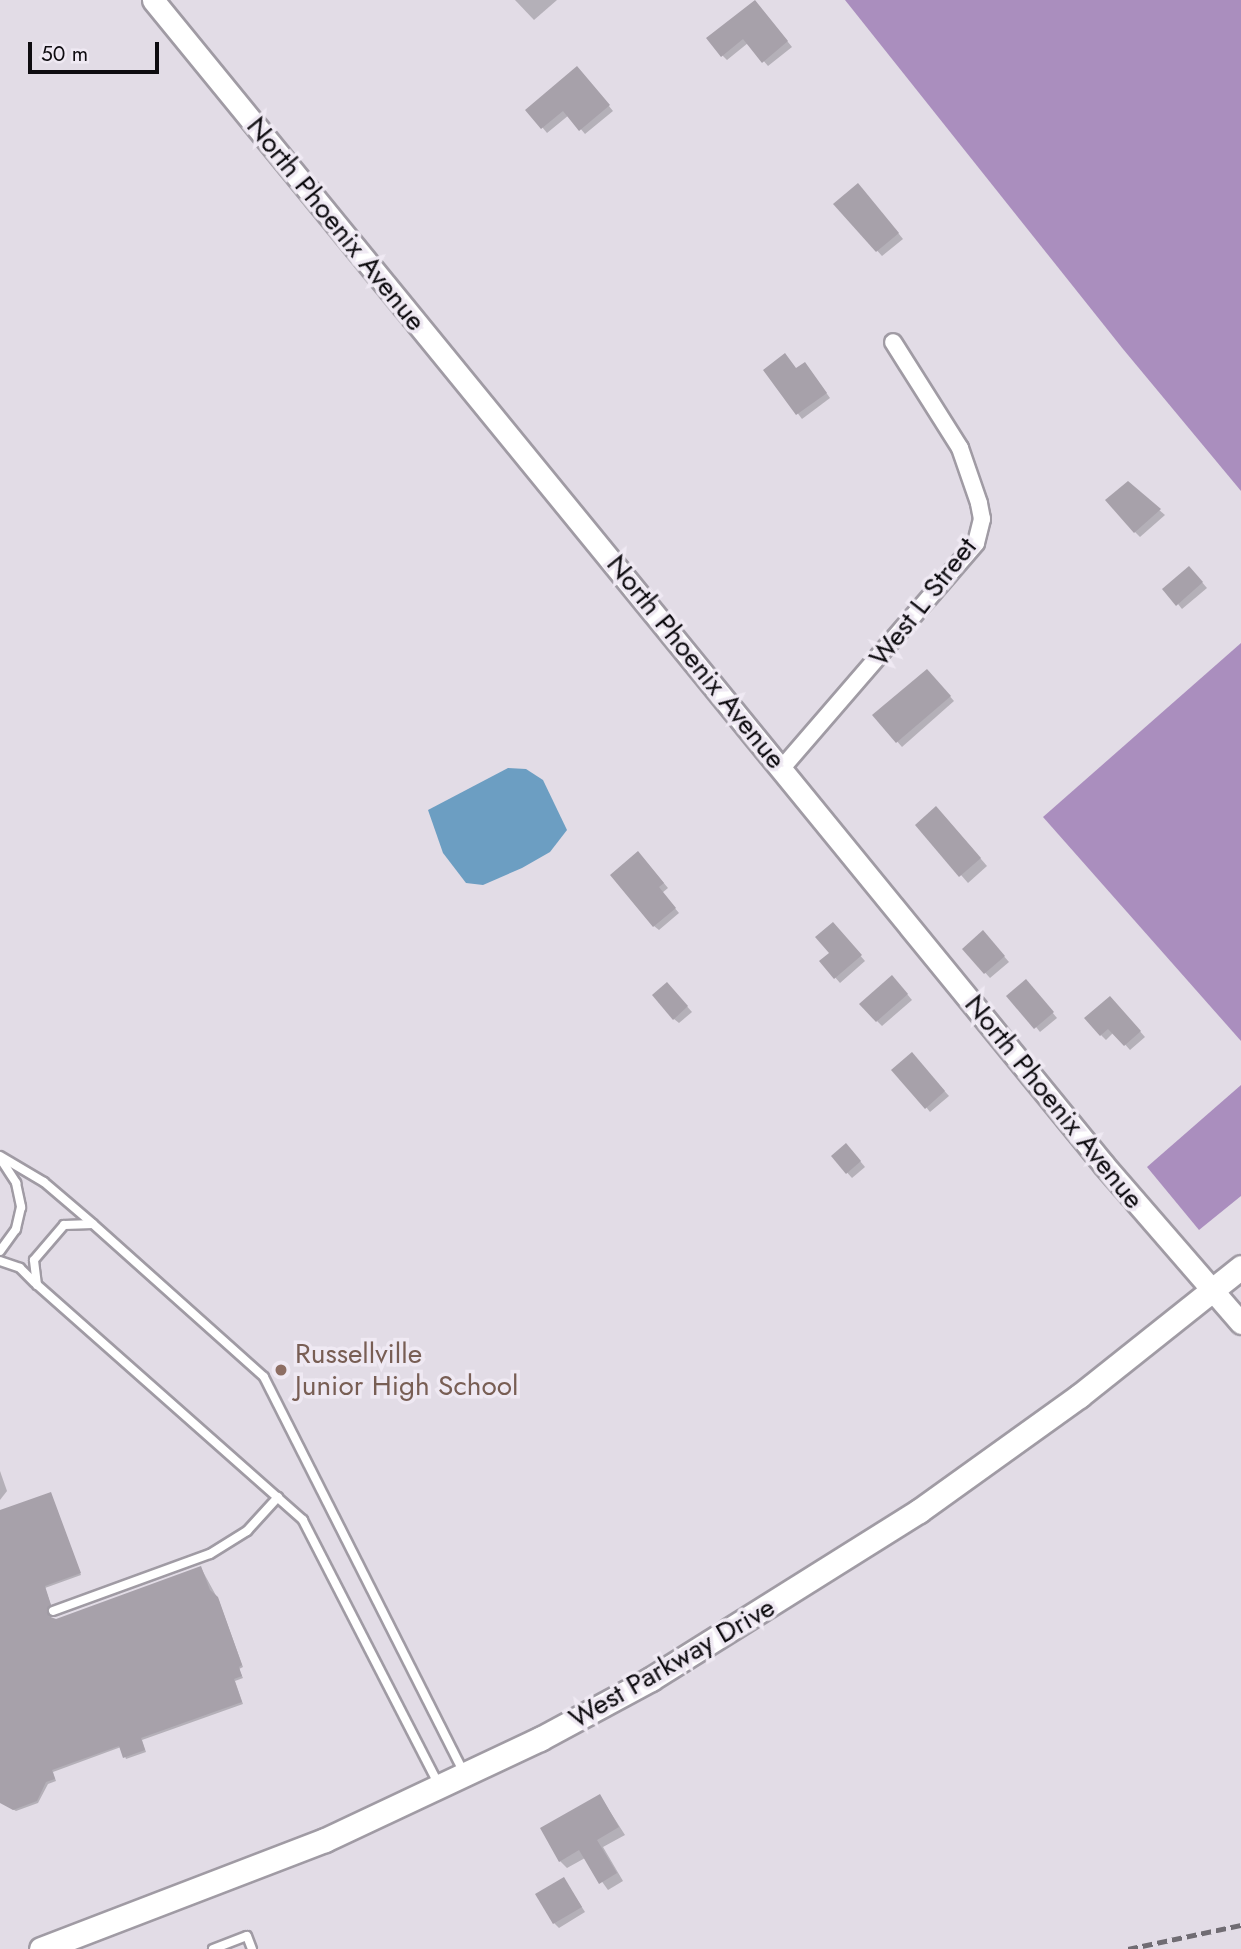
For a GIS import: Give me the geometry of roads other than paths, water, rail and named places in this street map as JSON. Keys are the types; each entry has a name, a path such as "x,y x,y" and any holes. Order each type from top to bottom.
{"main road":[{"name":"West Parkway Drive","path":"41,1949 85,1937 325,1840 465,1776 640,1685 780,1602 919,1511 1079,1396 1241,1267"}],"street":[{"name":"North Phoenix Avenue","path":"154,0 782,768 1241,1323"},
{"name":"West L Street","path":"782,768 976,543 982,519 960,448 893,342"}],"lane":[{"path":"0,1157 44,1182 264,1377 465,1776"},
{"path":"0,1157 16,1183 21,1207 16,1229 0,1251"},
{"path":"37,1285 34,1260 47,1240 64,1224 93,1224"},
{"path":"0,1261 20,1268 310,1528 440,1788"},
{"path":"54,1611 210,1554 247,1531 278,1497"},
{"path":"213,1949 247,1936 252,1949"}],"water":[{"path":"508,768 526,769 543,780 567,830 550,852 522,868 483,885 466,883 443,853 428,810"}],"railway":[{"path":"1128,1949 1241,1925"}],"place":[{"name":"Russellville Junior High School","path":"281,1370"}]}
